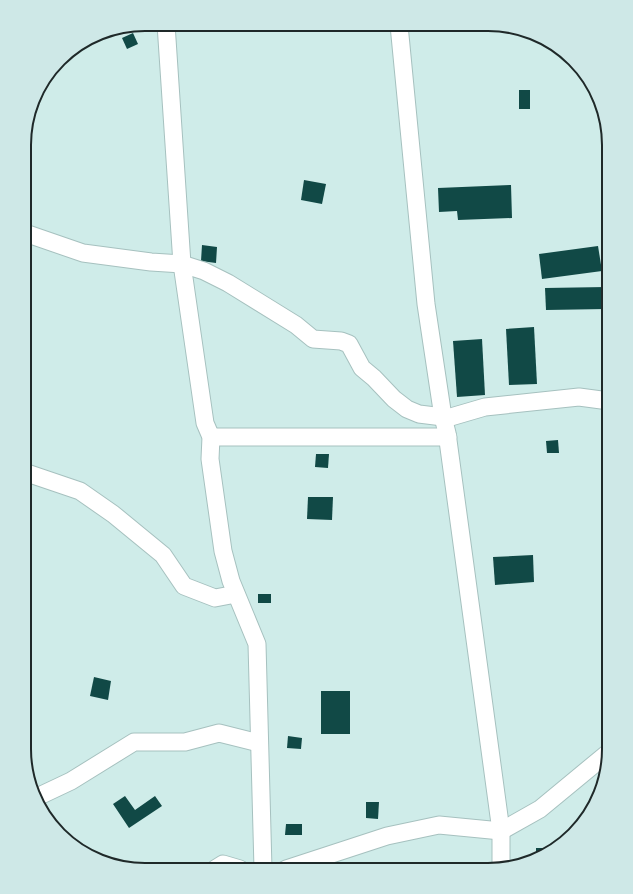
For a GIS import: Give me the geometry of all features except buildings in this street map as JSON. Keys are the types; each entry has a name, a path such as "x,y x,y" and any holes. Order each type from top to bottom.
{"street":[{"path":"166,31 182,264 205,423 211,437 210,459 223,551 236,594 257,644 263,863"},
{"path":"399,31 426,304 443,417 448,437 501,831 501,862"},
{"path":"31,235 83,253 151,262 182,264 204,271 228,283 296,325 313,339 340,341 348,344 362,368 394,399 407,409 419,414 443,417 444,419 485,407 578,397 602,400"},
{"path":"211,437 448,437"},
{"path":"31,474 80,491 113,514 163,555 184,586 215,598 236,594"},
{"path":"41,795 71,781 134,742 185,742 219,733 259,743"},
{"path":"304,863 387,836 439,825 501,831 540,809 602,758"}]}
